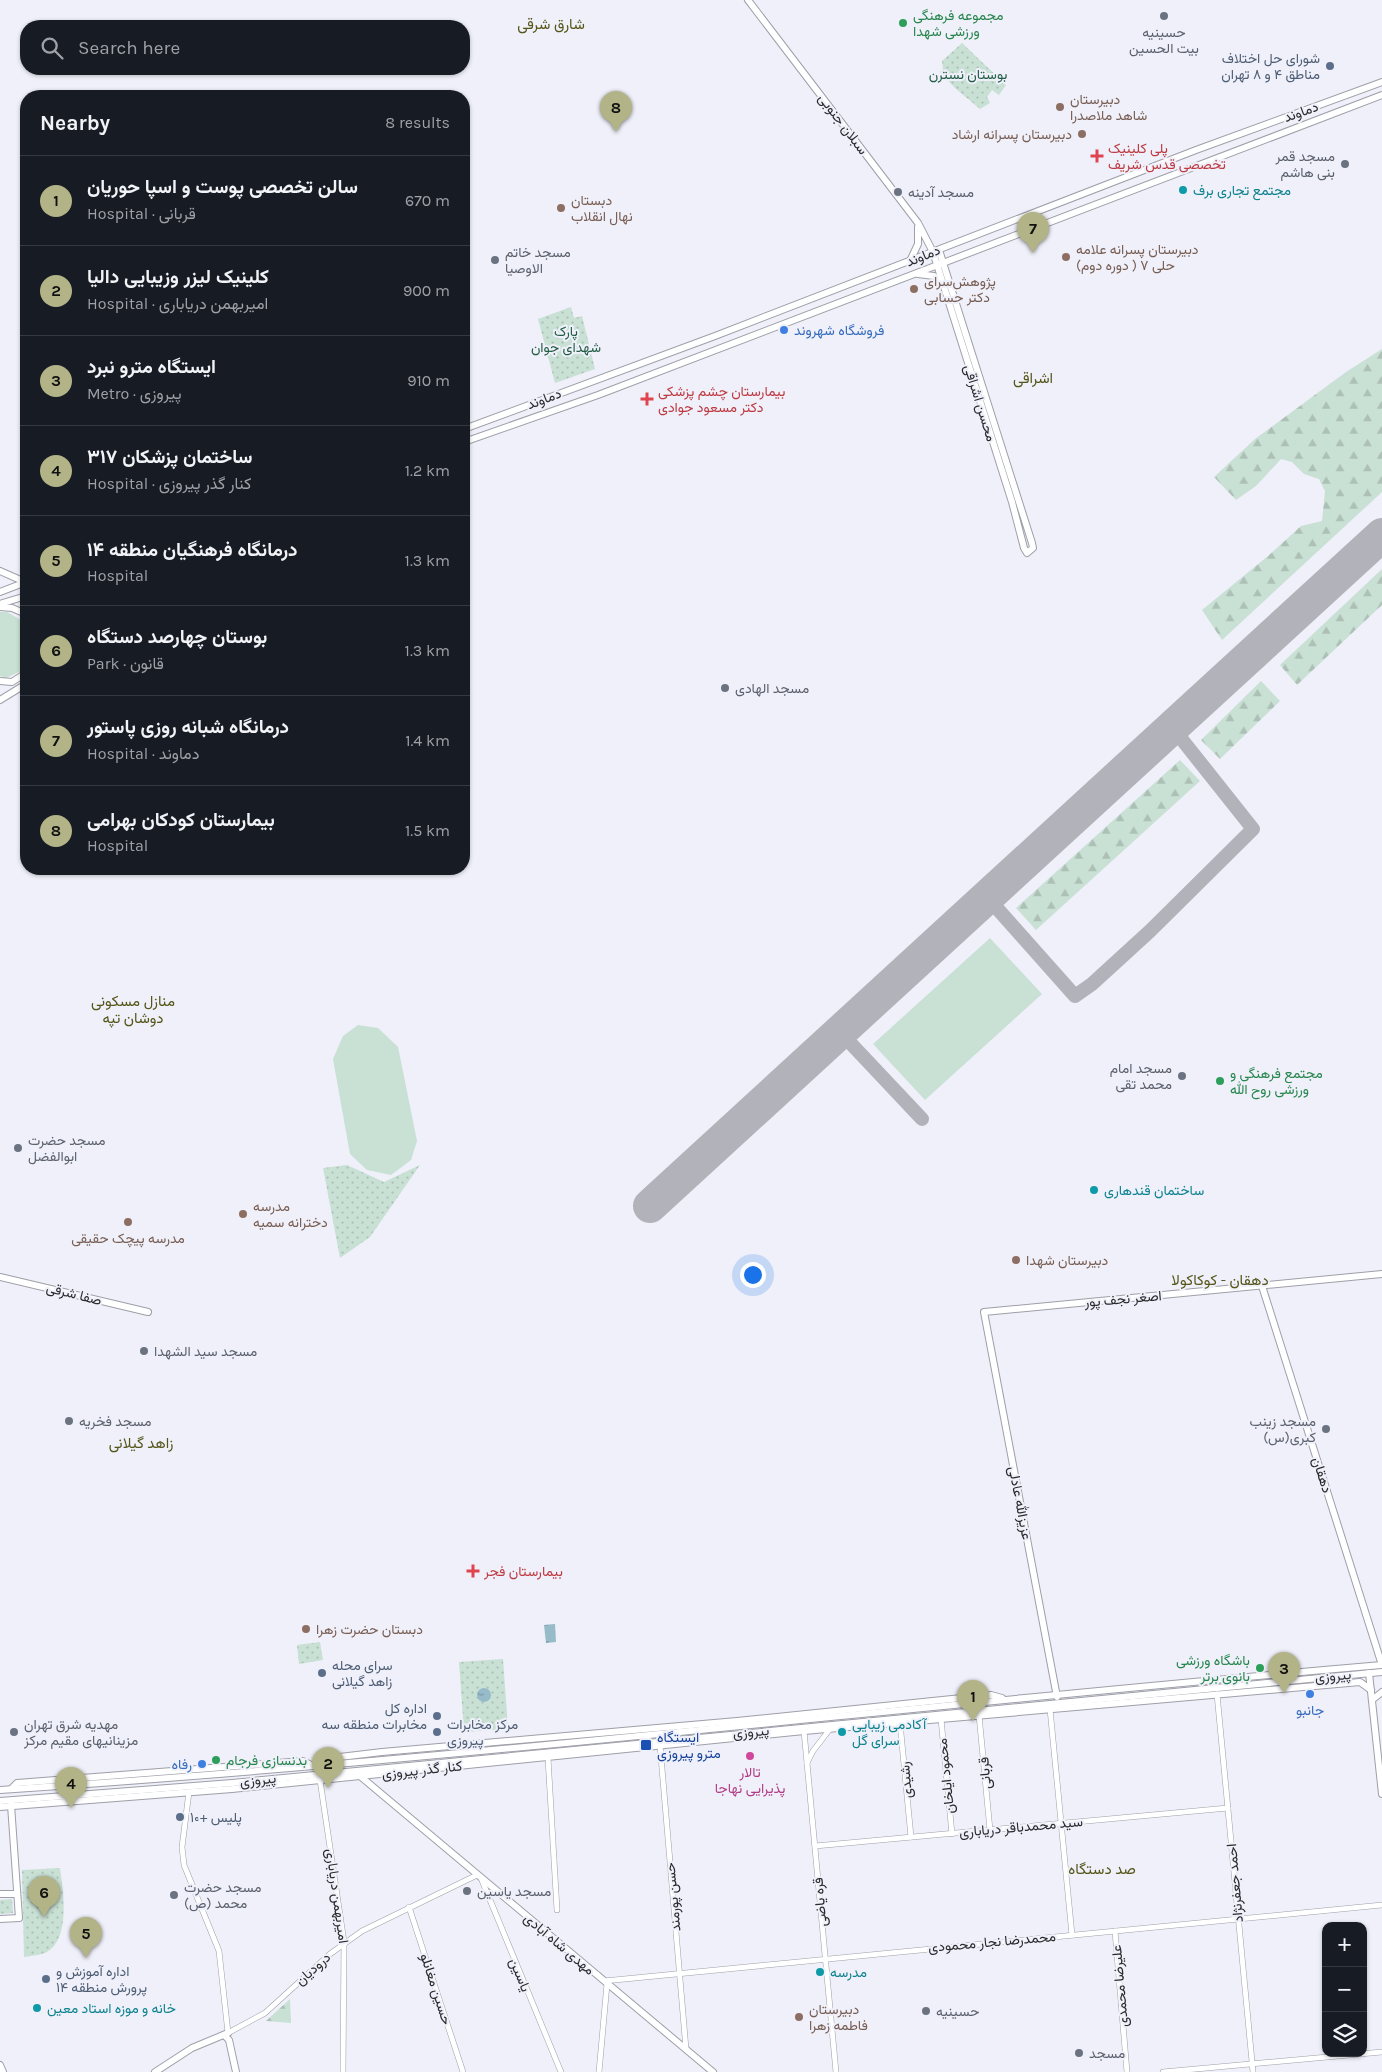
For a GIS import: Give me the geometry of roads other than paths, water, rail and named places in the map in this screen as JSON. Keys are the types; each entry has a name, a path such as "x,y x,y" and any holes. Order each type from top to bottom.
{"main road":[{"name":"سبلان جنوبی","path":"748,0 918,223 936,251 940,264"},
{"name":"دماوند","path":"470,427 910,261 1196,150 1382,82"},
{"name":"دماوند","path":"470,440 598,395 1382,95"},
{"path":"910,261 918,244 918,223"},
{"name":"محسن اشراقی","path":"940,264 944,284 954,307"},
{"name":"محسن اشراقی","path":"940,264 1000,458 1014,500 1029,534 1033,548 1030,552 1026,552 1014,500"},
{"path":"914,274 934,276 944,284"},
{"path":"0,571 20,579"},
{"path":"0,592 20,584"},
{"path":"0,606 20,598"},
{"path":"0,606 20,611"},
{"path":"0,681 12,682 20,677"},
{"path":"0,700 20,688"},
{"name":"اصغر نجف پور","path":"984,1312 1382,1274"},
{"name":"صفا شرقی","path":"0,1277 148,1312"},
{"name":"دهقان","path":"1262,1286 1382,1665"},
{"name":"عزیزالله عادلی","path":"984,1312 1058,1702"},
{"name":"پیروزی","path":"0,1790 90,1781 313,1766 382,1756 723,1727 1098,1690 1382,1665"},
{"name":"پیروزی","path":"804,1729 1058,1702 1217,1690 1293,1680 1382,1672"},
{"path":"1369,1673 1382,1794"},
{"path":"1293,1680 1304,1687"},
{"path":"1266,1690 1275,1682"},
{"path":"802,1719 804,1729 830,1729 1050,1710 1217,1690 1266,1690 1360,1682 1371,1690"},
{"path":"1098,1690 1099,1698"},
{"path":"1372,1700 1382,1692"},
{"name":"کنار گذر پیروزی","path":"455,1750 991,1695 1006,1699"},
{"path":"723,1727 738,1721"},
{"name":"کنار گذر پیروزی","path":"43,1801 189,1792 320,1780 548,1754 804,1729"},
{"path":"455,1750 457,1761"},
{"name":"پیروزی","path":"0,1801 43,1801 548,1754"},
{"name":"پیروزی","path":"313,1766 323,1759 359,1755 382,1756"},
{"name":"مهدی شاه آبادی","path":"360,1776 604,1983 713,2072"},
{"path":"0,1807 43,1801"},
{"path":"0,1919 19,1918 11,1805"},
{"path":"0,1894 17,1894"},
{"path":"226,2034 236,2072"},
{"name":"درودیان","path":"155,2072 192,2048 226,2034"},
{"path":"0,2065 3,2072"}],"street":[{"name":"احمد جعفرنژاد","path":"1217,1690 1253,2072"},
{"path":"1050,1710 1072,1935"},
{"name":"قربانی","path":"979,1715 990,1830"},
{"name":"محمود ایلخان","path":"941,1719 952,1834"},
{"name":"رشیدی","path":"900,1723 911,1838"},
{"name":"قره یاضی","path":"804,1729 836,2072"},
{"path":"807,1763 813,1751 830,1729"},
{"name":"حسن پورمند","path":"660,1743 686,2049"},
{"path":"548,1754 557,1910"},
{"name":"امیربهمن دریاباری","path":"320,1780 344,1942 343,2072"},
{"path":"189,1792 182,1854 184,1865 219,1951 226,2034"},
{"name":"سید محمدباقر دریاباری","path":"815,1846 1228,1808"},
{"name":"درودیان","path":"226,2034 265,2013 344,1942 409,1907 479,1877"},
{"name":"یاسین","path":"479,1877 561,2072"},
{"name":"محمدرضا نجار محمودی","path":"604,1983 679,1972 1382,1905"},
{"name":"حسین مغانلو","path":"409,1907 463,2072"},
{"name":"علیرضا محمدی","path":"1114,1930 1127,2072"},
{"path":"599,2072 604,1983"},
{"path":"1163,2072 1382,2052"}],"water":[{"path":"555,1624 556,1642 546,1643 544,1625"},
{"path":"484,1688 489,1690 491,1695 489,1700 484,1702 479,1700 477,1695 479,1690"}],"place":[{"name":"حسینیه بیت الحسین","path":"1164,16"},
{"name":"مجموعه فرهنگی ورزشی شهدا","path":"903,23"},
{"name":"شورای حل اختلاف مناطق ۴ و ۸ تهران","path":"1330,66"},
{"name":"دبیرستان شاهد ملاصدرا","path":"1060,107"},
{"name":"بیمارستان کودکان بهرامی","path":"616,132"},
{"name":"دبیرستان پسرانه ارشاد","path":"1082,134"},
{"name":"پلی کلینیک تخصصی قدس شریف","path":"1097,156"},
{"name":"مسجد قمر بنی هاشم","path":"1345,164"},
{"name":"مجتمع تجاری برف","path":"1183,190"},
{"name":"مسجد آدینه","path":"898,192"},
{"name":"دبستان نهال انقلاب","path":"561,208"},
{"name":"درمانگاه شبانه روزی پاستور","path":"1033,253"},
{"name":"دبیرستان پسرانه علامه حلی ۷ ( دوره دوم)","path":"1066,257"},
{"name":"مسجد خاتم الاوصیا","path":"495,260"},
{"name":"پژوهش‌سرای دکتر حسابی","path":"914,289"},
{"name":"فروشگاه شهروند","path":"784,330"},
{"name":"بیمارستان چشم پزشکی دکتر مسعود جوادی","path":"647,399"},
{"name":"مسجد الهادی","path":"725,688"},
{"name":"مسجد امام محمد تقی","path":"1182,1076"},
{"name":"مجتمع فرهنگی و ورزشی روح الله","path":"1220,1081"},
{"name":"مسجد حضرت ابوالفضل","path":"18,1148"},
{"name":"ساختمان قندهاری","path":"1094,1190"},
{"name":"مدرسه دخترانه سمیه","path":"243,1214"},
{"name":"مدرسه پیچک حقیقی","path":"128,1222"},
{"name":"دبیرستان شهدا","path":"1016,1260"},
{"name":"مسجد سید الشهدا","path":"144,1351"},
{"name":"مسجد فخریه","path":"69,1421"},
{"name":"مسجد زینب کبری(س)","path":"1326,1429"},
{"name":"بیمارستان فجر","path":"473,1571"},
{"name":"دبستان حضرت زهرا","path":"306,1629"},
{"name":"باشگاه ورزشی بانوی برتر","path":"1260,1668"},
{"name":"سرای محله زاهد گیلانی","path":"322,1673"},
{"name":"ایستگاه مترو نبرد","path":"1284,1693"},
{"name":"جانبو","path":"1310,1694"},
{"name":"اداره کل مخابرات منطقه سه","path":"437,1716"},
{"name":"سالن تخصصی پوست و اسپا حوریان","path":"973,1721"},
{"name":"مهدیه شرق تهران مزینانیهای مقیم مرکز","path":"14,1732"},
{"name":"مرکز مخابرات پیروزی","path":"437,1732"},
{"name":"آکادمی زیبایی سرای گل","path":"842,1732"},
{"name":"ایستگاه مترو پیروزی","path":"646,1745"},
{"name":"تالار پذیرایی نهاجا","path":"750,1756"},
{"name":"بدنسازی فرجام","path":"216,1760"},
{"name":"رفاه","path":"202,1764"},
{"name":"کلینیک لیزر وزیبایی دالیا","path":"328,1788"},
{"name":"ساختمان پزشکان ۳۱۷","path":"71,1808"},
{"name":"پلیس +۱۰","path":"180,1817"},
{"name":"مسجد یاسین","path":"467,1891"},
{"name":"مسجد حضرت محمد (ص)","path":"174,1895"},
{"name":"بوستان چهارصد دستگاه","path":"44,1917"},
{"name":"درمانگاه فرهنگیان منطقه ۱۴","path":"86,1958"},
{"name":"مدرسه","path":"820,1972"},
{"name":"اداره آموزش و پرورش منطقه ۱۴","path":"46,1979"},
{"name":"خانه و موزه استاد معین","path":"37,2008"},
{"name":"حسینیه","path":"926,2011"},
{"name":"دبیرستان فاطمه زهرا","path":"799,2017"},
{"name":"مسجد","path":"1079,2053"}],"district":[{"name":"شارق شرقی","path":"551,24"},
{"name":"اشراقی","path":"1033,378"},
{"name":"منازل مسکونی دوشان تپه","path":"133,1010"},
{"name":"دهقان - کوکاکولا","path":"1220,1280"},
{"name":"زاهد گیلانی","path":"141,1443"},
{"name":"صد دستگاه","path":"1102,1869"}],"park label":[{"name":"بوستان نسترن","path":"968,74"},
{"name":"پارک شهدای جوان","path":"566,340"}]}
